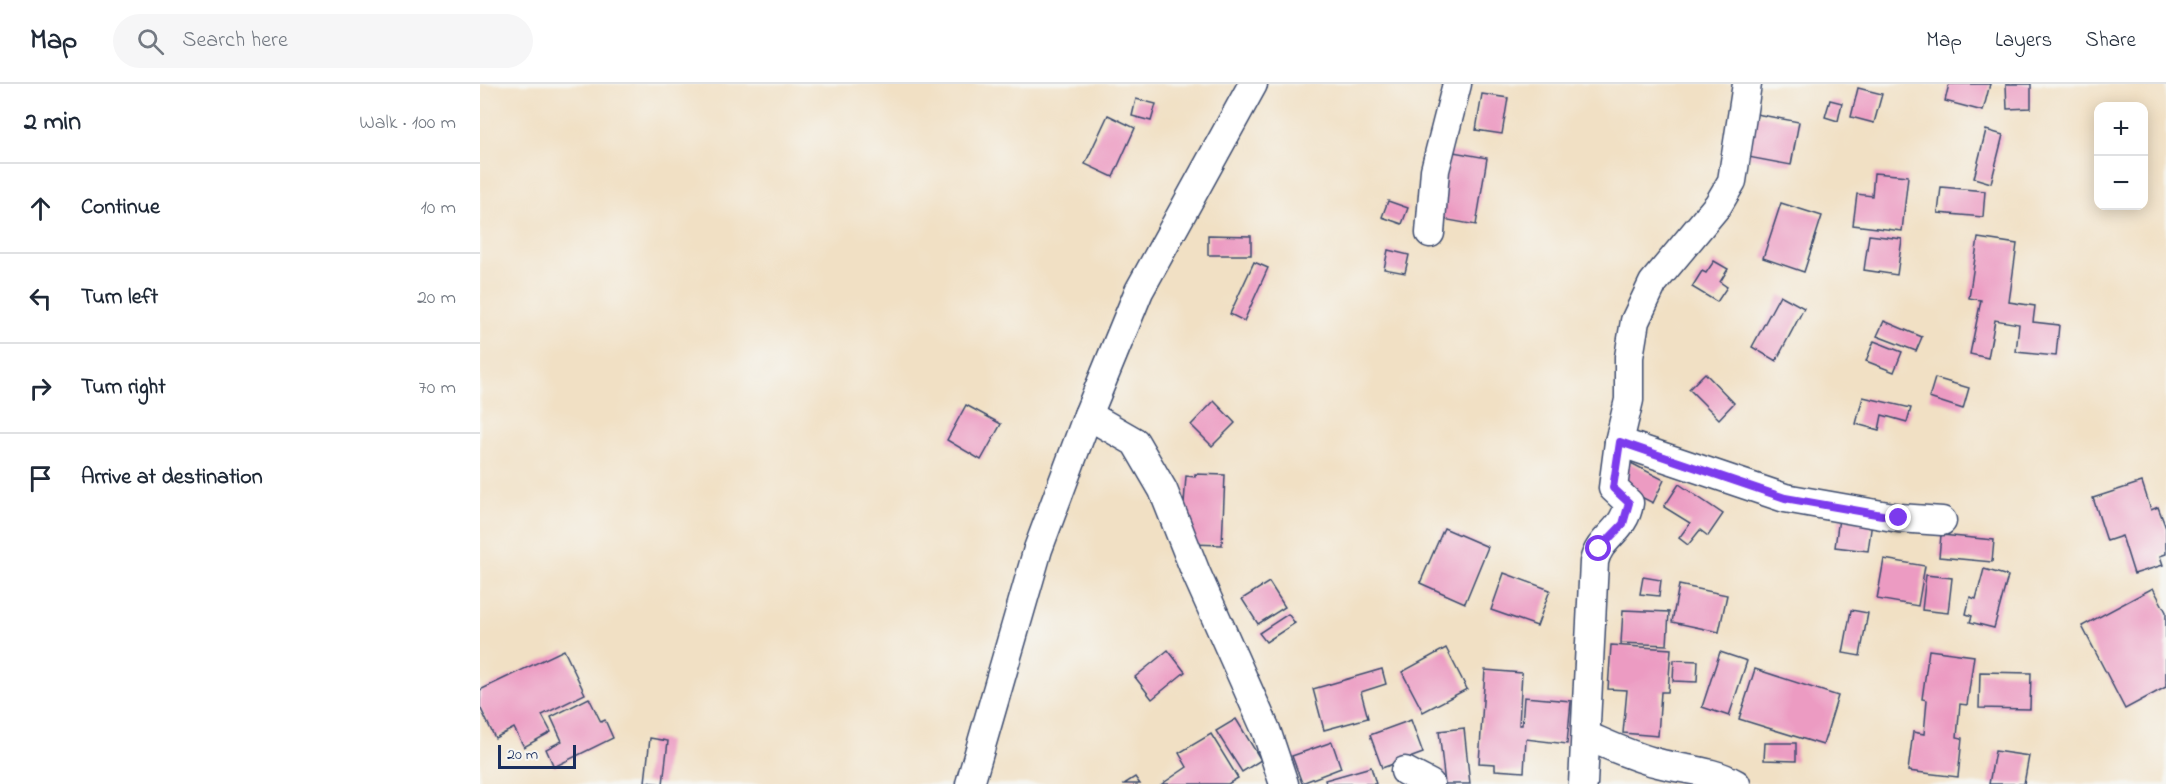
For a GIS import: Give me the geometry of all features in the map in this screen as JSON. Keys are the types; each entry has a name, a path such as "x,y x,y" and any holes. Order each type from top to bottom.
{"street":[{"path":"969,784 1038,549 1088,415 1139,291 1253,84"},
{"path":"1430,233 1435,170 1457,84"},
{"path":"1583,784 1594,562 1599,549 1623,524 1629,503 1613,488 1629,399 1629,357 1635,321 1653,283 1718,205 1732,181 1747,84"},
{"path":"1088,415 1135,442 1163,490 1196,573 1266,730 1284,784"},
{"path":"1620,442 1785,498 1899,518 1942,521"},
{"path":"1587,736 1659,764 1699,771 1736,784"},
{"path":"1405,771 1430,784"}],"building":[{"path":"1949,84 1990,84 1983,111 1945,101"},
{"path":"2006,84 2031,84 2031,108 2007,109"},
{"path":"1858,88 1882,94 1874,123 1851,117"},
{"path":"1482,94 1508,98 1502,134 1476,130"},
{"path":"1136,99 1156,104 1151,121 1132,116"},
{"path":"1830,100 1842,103 1838,121 1825,117"},
{"path":"1756,114 1799,122 1791,165 1748,157"},
{"path":"1108,115 1135,128 1113,177 1085,164"},
{"path":"1986,130 2003,135 1991,183 1974,178"},
{"path":"1448,151 1487,158 1476,225 1437,218"},
{"path":"1874,173 1908,176 1902,231 1853,225 1857,194 1872,196"},
{"path":"1941,187 1985,191 1983,217 1938,213"},
{"path":"1388,201 1408,208 1402,224 1382,217"},
{"path":"1781,203 1822,216 1804,272 1763,258"},
{"path":"1208,235 1251,236 1251,255 1208,255"},
{"path":"1869,235 1902,239 1897,275 1864,270"},
{"path":"1978,238 2017,244 2009,302 2035,306 2033,322 2059,325 2056,356 2016,352 2019,324 1995,320 1988,358 1970,354 1981,300 1969,298"},
{"path":"1388,250 1409,255 1405,273 1384,269"},
{"path":"1714,261 1728,269 1720,282 1727,287 1717,302 1692,287 1702,271 1706,273"},
{"path":"1254,262 1268,268 1244,321 1230,314"},
{"path":"1780,295 1804,308 1776,361 1752,347"},
{"path":"1884,321 1922,337 1916,351 1877,336"},
{"path":"1874,341 1902,352 1894,372 1866,361"},
{"path":"1705,373 1734,403 1719,419 1689,389"},
{"path":"1935,378 1969,388 1963,409 1929,398"},
{"path":"1863,397 1911,408 1907,422 1882,415 1879,430 1856,424"},
{"path":"1214,401 1235,423 1212,446 1191,425"},
{"path":"966,405 1001,424 981,460 947,440"},
{"path":"1627,461 1664,480 1653,503 1616,484"},
{"path":"1195,474 1225,475 1222,545 1192,544 1182,531 1186,476 1195,477"},
{"path":"2142,482 2151,510 2158,507 2166,528 2166,554 2160,556 2163,565 2134,574 2122,536 2107,541 2093,498"},
{"path":"1679,484 1723,514 1708,536 1700,530 1688,545 1679,538 1690,523 1664,507"},
{"path":"1839,518 1872,522 1868,551 1835,547"},
{"path":"1444,528 1488,547 1465,603 1420,583"},
{"path":"1941,535 1994,540 1992,562 1939,557"},
{"path":"1884,559 1925,566 1918,606 1877,599"},
{"path":"1984,569 2008,576 1994,628 1970,622 1972,616 1966,614 1970,597 1976,599"},
{"path":"1504,573 1550,590 1537,626 1491,610"},
{"path":"1926,575 1952,578 1948,613 1922,610"},
{"path":"1643,577 1661,580 1659,596 1640,594"},
{"path":"1269,582 1285,607 1258,624 1242,599"},
{"path":"1679,585 1727,595 1719,632 1672,622"},
{"path":"2153,588 2166,612 2166,687 2125,709 2082,626"},
{"path":"1623,610 1669,612 1667,645 1621,643"},
{"path":"1851,610 1868,613 1860,656 1843,653"},
{"path":"1288,614 1295,623 1266,642 1259,633"},
{"path":"1611,645 1671,649 1668,692 1661,692 1658,736 1623,733 1627,690 1608,689"},
{"path":"1446,648 1467,689 1423,712 1402,672"},
{"path":"564,650 585,694 542,715 551,732 524,747 514,728 495,738 480,707 480,690"},
{"path":"1168,650 1185,672 1152,699 1135,677"},
{"path":"1929,650 1974,656 1967,705 1960,704 1957,737 1962,738 1958,777 1908,771 1913,732 1924,734 1927,700 1922,699"},
{"path":"1720,652 1747,661 1729,716 1702,707"},
{"path":"1674,660 1698,661 1697,682 1673,681"},
{"path":"1382,669 1386,684 1361,692 1368,718 1324,730 1313,689"},
{"path":"1755,669 1838,696 1823,745 1739,719"},
{"path":"1485,670 1522,673 1519,725 1522,725 1524,697 1571,701 1567,744 1526,739 1524,772 1495,770 1495,764 1479,763"},
{"path":"1980,672 2031,673 2030,709 1979,708"},
{"path":"589,698 601,722 605,720 613,738 554,767 546,749 562,741 551,717"},
{"path":"1236,719 1261,760 1242,772 1216,731"},
{"path":"1411,720 1423,753 1382,768 1370,735"},
{"path":"1464,728 1470,784 1445,784 1439,731"},
{"path":"1211,734 1238,778 1228,784 1162,784 1187,767 1179,753"},
{"path":"650,738 668,741 663,784 645,782"},
{"path":"1332,742 1341,768 1302,783 1292,756"},
{"path":"1765,743 1796,743 1796,761 1764,760"},
{"path":"1995,751 2029,756 2024,784 1989,784"},
{"path":"1371,767 1376,784 1326,784 1325,780"},
{"path":"1135,777 1140,784 1124,784"}],"route":[{"path":"1599,549 1623,524 1627,515 1629,503 1613,488 1620,442 1785,498 1899,518"}]}
